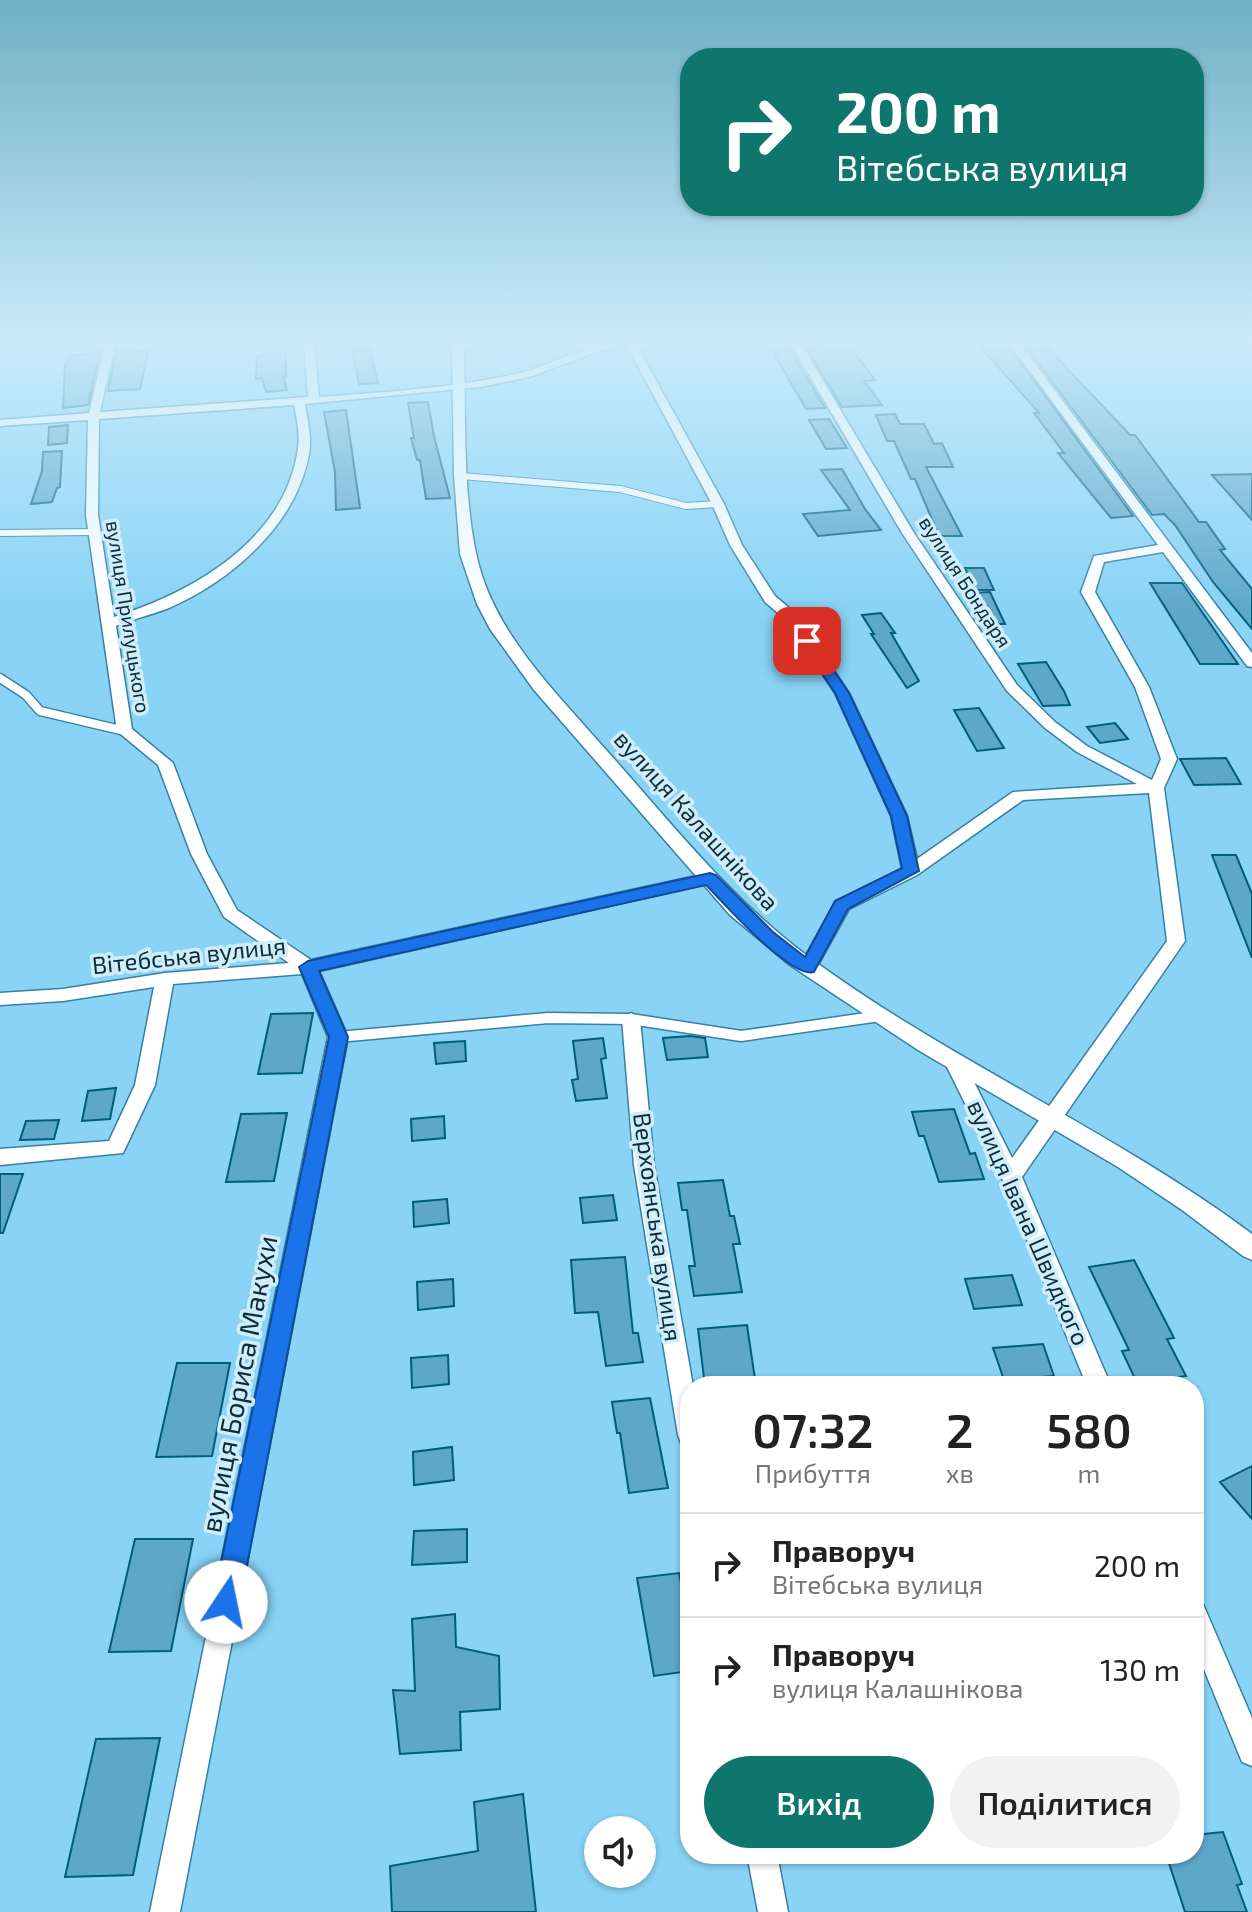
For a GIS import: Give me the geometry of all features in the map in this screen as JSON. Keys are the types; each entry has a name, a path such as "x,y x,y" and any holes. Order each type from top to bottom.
{"street":[{"name":"вулиця Прилуцького","path":"94,433 92,515 125,731 165,763 199,854 230,913 308,967"},
{"path":"110,623 168,603 231,565 273,523 287,501 304,448 302,433"},
{"name":"вулиця Калашнікова","path":"460,433 468,554 485,604 498,629 540,686 710,878 767,937 880,1016 1160,1180 1252,1249"},
{"path":"680,433 718,504 736,545 770,599 790,616 842,693 899,816 911,871"},
{"name":"вулиця Бондаря","path":"849,433 908,533 1012,688 1050,725 1082,749 1156,788"},
{"path":"1081,433 1252,663"},
{"path":"1011,1176 1176,941 1156,788 1169,759 1142,687 1088,592 1099,559 1166,548"},
{"path":"808,968 842,905 911,871 1019,795 1156,788"},
{"name":"Вітебська вулиця","path":"0,999 63,995 165,979 308,967 710,878"},
{"path":"308,967 338,1037"},
{"path":"0,1157 116,1148 145,1085 165,979"},
{"name":"Верхоянська вулиця","path":"631,1019 644,1165 680,1376"},
{"name":"вулиця Бориса Макухи","path":"165,1912 338,1037"},
{"name":"вулиця Івана Швидкого","path":"954,1061 1011,1176 1095,1376"},
{"path":"1204,1637 1252,1752"},
{"path":"764,1864 773,1912"}],"lane":[{"path":"461,476 620,489 686,506 718,504"},
{"path":"0,533 95,532"},
{"path":"0,678 26,695 40,711 125,731"},
{"path":"338,1037 548,1018 631,1019 741,1036 880,1016"}],"building":[{"path":"49,433 68,433 67,443 48,445"},
{"path":"328,433 349,433 360,508 336,510 335,472"},
{"path":"413,433 434,433 450,498 426,499 420,460 417,460 411,438 414,438"},
{"path":"817,433 838,433 847,448 826,449"},
{"path":"884,433 929,433 934,444 942,443 953,467 926,467 962,536 939,536 915,479 911,479 894,441 887,441"},
{"path":"1049,433 1072,433 1133,516 1111,518 1058,453 1064,453"},
{"path":"1091,433 1135,435 1199,522 1206,522 1225,549 1220,550 1252,589 1252,629 1213,582 1175,525 1164,514 1152,515"},
{"path":"62,451 60,487 52,502 31,504 42,471 43,452"},
{"path":"842,469 881,530 818,536 803,514 850,510 821,470"},
{"path":"1252,474 1252,520 1212,475"},
{"path":"965,568 984,568 994,590 975,590"},
{"path":"1150,583 1182,583 1238,664 1200,664"},
{"path":"990,592 1005,624 984,624 970,593"},
{"path":"881,613 895,633 891,633 919,681 907,688 862,615"},
{"path":"1046,662 1070,705 1043,706 1018,664"},
{"path":"979,708 1004,748 977,751 954,710"},
{"path":"1115,723 1128,739 1100,743 1087,727"},
{"path":"1226,758 1241,784 1194,785 1180,759"},
{"path":"1212,855 1236,855 1252,894 1252,958"},
{"path":"313,1013 302,1073 258,1074 271,1014"},
{"path":"603,1038 606,1058 601,1059 607,1098 576,1101 572,1080 578,1079 573,1041"},
{"path":"663,1038 705,1038 708,1057 667,1060"},
{"path":"465,1041 466,1061 436,1064 434,1043"},
{"path":"116,1088 110,1119 82,1121 88,1091"},
{"path":"954,1109 970,1154 975,1153 984,1179 939,1182 924,1136 919,1136 912,1112"},
{"path":"287,1113 274,1181 226,1182 241,1114"},
{"path":"444,1116 445,1138 412,1141 411,1119"},
{"path":"59,1120 54,1139 20,1140 26,1121"},
{"path":"0,1174 23,1174 3,1233 0,1233"},
{"path":"723,1180 730,1216 734,1216 740,1244 733,1244 742,1292 694,1296 689,1266 695,1266 687,1210 682,1210 678,1183"},
{"path":"613,1195 617,1220 583,1223 580,1198"},
{"path":"447,1199 449,1223 414,1227 413,1202"},
{"path":"625,1257 633,1333 638,1333 643,1362 606,1366 598,1312 575,1313 571,1260"},
{"path":"1134,1260 1174,1338 1167,1339 1186,1376 1134,1376 1122,1351 1129,1350 1089,1267"},
{"path":"1012,1275 1022,1305 974,1309 965,1279"},
{"path":"453,1279 454,1306 418,1310 417,1282"},
{"path":"747,1325 755,1376 704,1376 698,1329"},
{"path":"1043,1344 1054,1376 1003,1376 993,1348"},
{"path":"448,1355 449,1384 412,1388 411,1358"},
{"path":"177,1363 230,1363 212,1456 156,1457"},
{"path":"650,1398 668,1488 629,1493 612,1402"},
{"path":"452,1447 454,1480 414,1485 413,1452"},
{"path":"1252,1466 1252,1519 1220,1482"},
{"path":"467,1529 467,1562 412,1565 414,1531"},
{"path":"135,1539 193,1539 171,1651 109,1652"},
{"path":"679,1573 680,1672 654,1676 637,1578"},
{"path":"455,1614 456,1647 499,1656 500,1709 460,1712 461,1750 400,1754 393,1690 415,1691 412,1619"},
{"path":"160,1738 133,1875 65,1877 96,1739"},
{"path":"523,1794 536,1912 392,1912 390,1866 478,1851 474,1802"},
{"path":"1223,1832 1242,1884 1237,1885 1247,1912 1185,1912 1169,1864 1204,1864 1204,1834"}],"route":[{"path":"226,1602 338,1037 308,967 710,878 767,937 808,968 842,905 911,871 899,816 842,693 807,641"}]}
